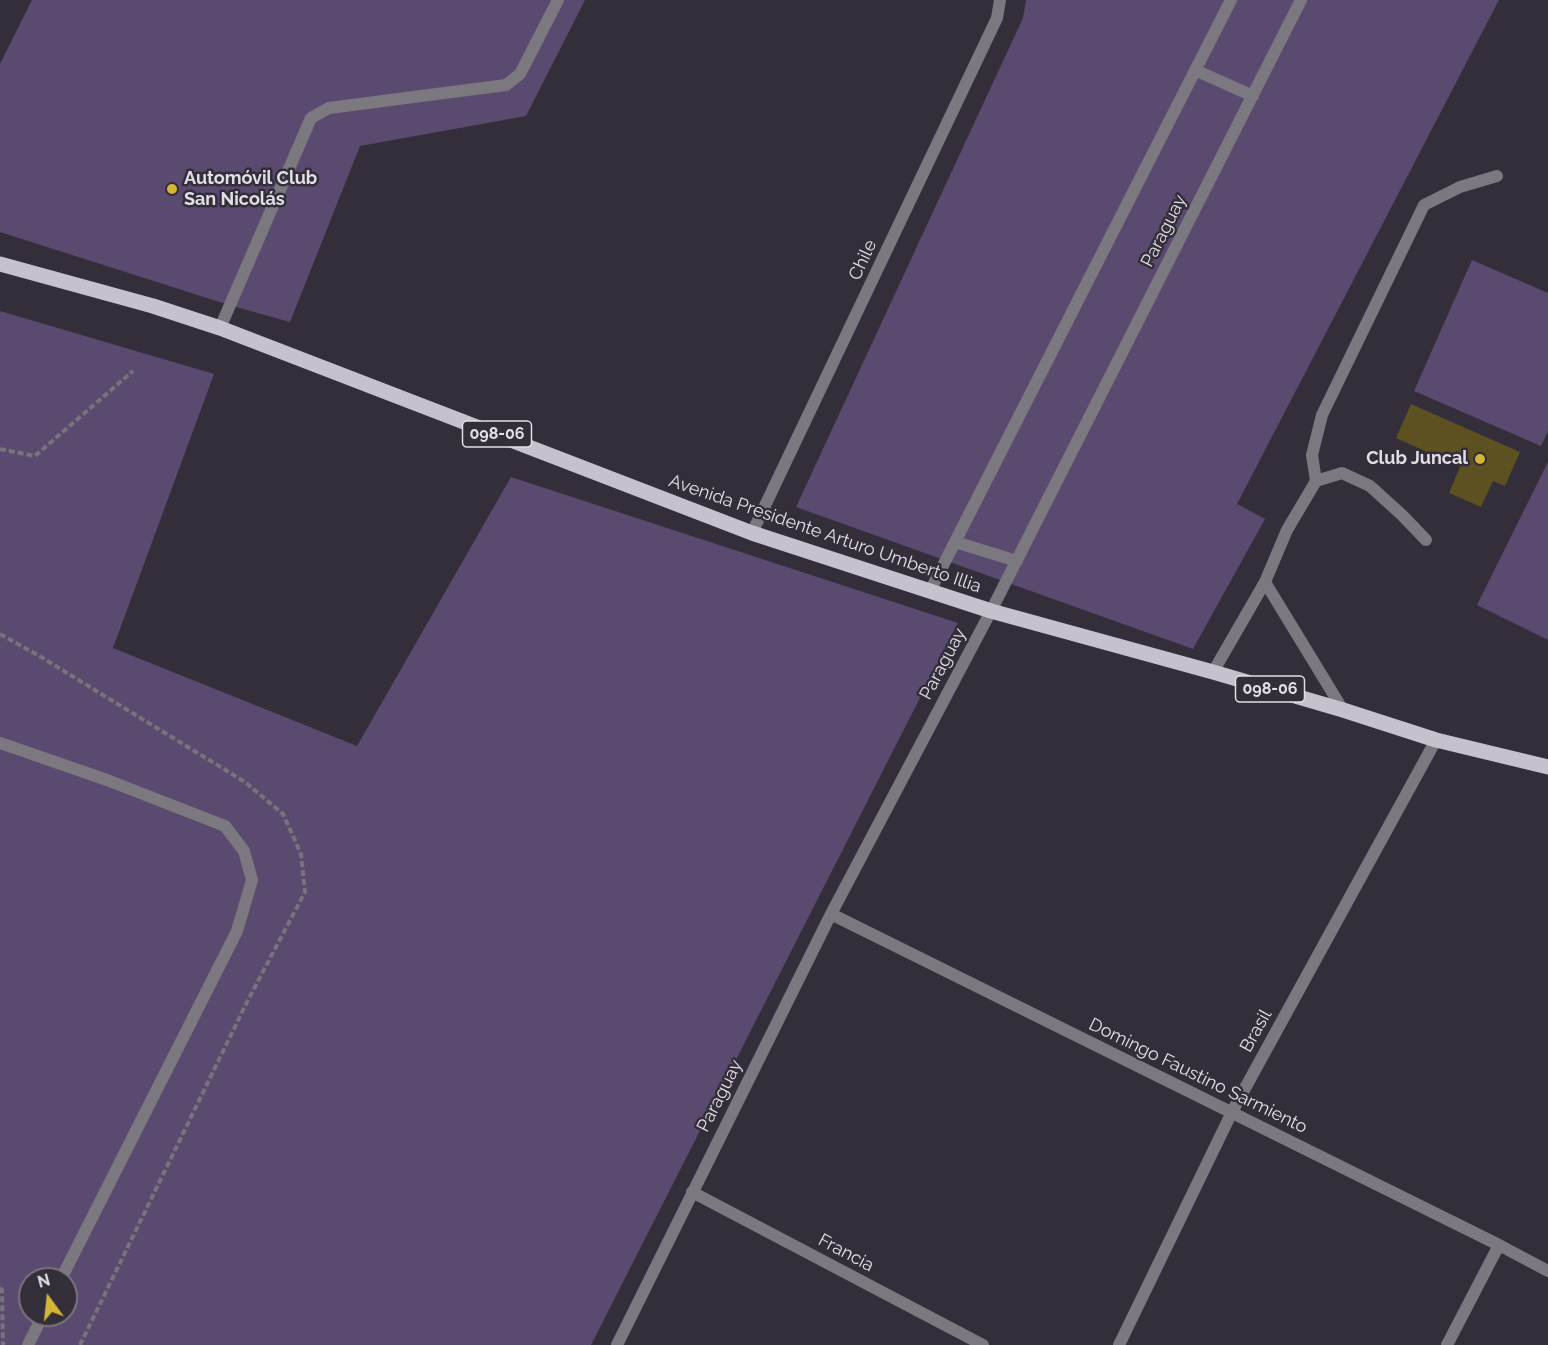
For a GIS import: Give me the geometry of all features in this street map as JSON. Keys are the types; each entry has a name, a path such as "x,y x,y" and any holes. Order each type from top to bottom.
{"main road":[{"name":"Avenida Presidente Arturo Umberto Illia","path":"0,264 153,306 220,328 752,533 991,611 1213,672 1436,740 1548,767"}],"street":[{"path":"220,328 311,118 329,108 506,85 520,74 558,0"},
{"name":"Chile","path":"752,533 998,18 1000,0"},
{"path":"930,591 1231,0"},
{"name":"Paraguay","path":"617,1345 831,914 1017,561 1301,0"},
{"path":"1195,70 1253,96"},
{"path":"1213,672 1265,582 1287,530 1316,482 1312,455 1322,415 1424,205 1460,187 1497,176"},
{"path":"1316,482 1342,473 1370,486 1426,540"},
{"path":"955,542 1017,561"},
{"path":"1265,582 1343,710"},
{"name":"Brasil","path":"1119,1345 1232,1112 1436,740"},
{"path":"0,743 107,780 225,826 244,851 252,880 237,931 67,1267"},
{"name":"Domingo Faustino Sarmiento","path":"831,914 1548,1271"},
{"name":"Francia","path":"692,1192 983,1345"},
{"path":"1447,1345 1499,1245"},
{"path":"28,1345 37,1327"}],"path":[{"path":"0,448 35,456 133,371"},
{"path":"0,634 245,782 283,814 301,854 305,892 248,1000 80,1345"},
{"path":"0,1288 2,1290 3,1345"}],"shaded area":[{"name":"Automóvil Club San Nicolás","path":"32,0 585,0 526,116 360,146 290,322 229,305 0,232 0,64"},
{"path":"1026,0 1499,0 1237,504 1265,519 1193,649 796,507 1023,18"},
{"path":"1472,260 1548,293 1548,431 1541,446 1414,391"},
{"path":"0,311 214,374 113,648 357,746 511,477 958,623 591,1345 0,1345"},
{"path":"1548,462 1548,640 1477,605"}],"building":[{"name":"Club Juncal","path":"1411,404 1520,452 1505,486 1493,481 1481,507 1449,493 1460,467 1396,438"}],"place":[{"name":"Automóvil Club San Nicolás","path":"172,189"},
{"name":"Club Juncal","path":"1480,459"}]}
